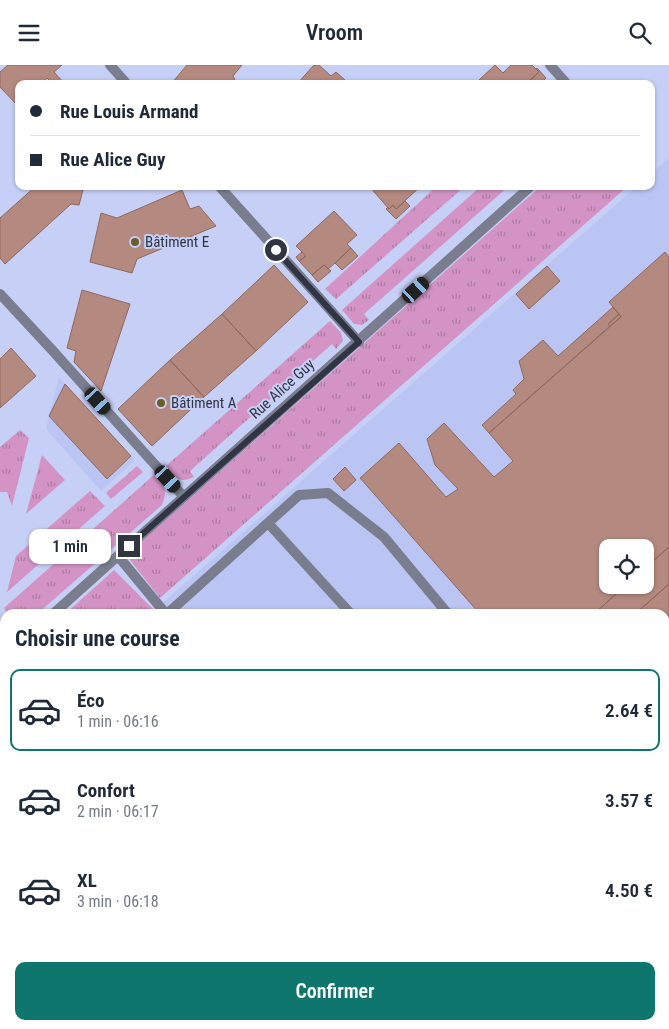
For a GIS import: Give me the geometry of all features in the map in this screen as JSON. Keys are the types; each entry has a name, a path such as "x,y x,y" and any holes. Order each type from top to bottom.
{"street":[{"path":"110,65 123,80"},
{"path":"550,65 563,80"},
{"path":"223,190 359,342"},
{"name":"Rue Alice Guy","path":"59,609 527,190"},
{"path":"0,294 184,497"},
{"path":"172,609 299,495 328,493 384,537 444,609"},
{"path":"268,523 346,609"},
{"path":"118,556 162,609"}],"shaded area":[{"path":"669,158 669,609 156,609 632,190 655,190 655,170"},
{"path":"59,377 135,460 101,491 46,429"}],"green space":[{"path":"433,190 460,190 336,299 325,289"},
{"path":"477,190 504,190 364,314 369,320 362,325 354,324 342,310"},
{"path":"537,190 623,190 160,598 126,555"},
{"path":"330,321 341,333 343,341 336,349 332,344 190,471 194,477 181,480 175,477 166,466"},
{"path":"20,430 29,438 12,506 7,492 0,492 0,447"},
{"path":"42,455 65,480 26,514"},
{"path":"137,466 143,472 111,499 106,493"},
{"path":"155,474 165,492 162,505 43,609 4,608"},
{"path":"90,491 105,506 7,592 16,556"},
{"path":"114,570 153,609 71,609"}],"building":[{"path":"8,65 62,65 54,72 61,80 49,80 47,78 45,80 15,80 15,103 0,87 0,72"},
{"path":"187,65 242,65 233,76 235,80 174,80"},
{"path":"314,65 319,65 331,76 336,72 345,80 301,80"},
{"path":"495,65 503,73 511,65 532,65 539,72 530,80 479,80"},
{"path":"536,69 546,78 544,80 530,80 539,72"},
{"path":"32,190 83,190 79,205 71,204 5,264 0,258 0,218"},
{"name":"Bâtiment E","path":"182,190 190,209 199,206 216,226 137,259 132,273 90,262 101,213 117,218"},
{"path":"372,190 417,190 396,209 393,205 389,209"},
{"path":"405,201 410,206 396,219 386,209 393,205 396,209"},
{"path":"334,211 357,235 347,244 351,248 335,263 328,269 324,265 312,275 299,261 306,256 296,246"},
{"path":"351,248 358,256 342,270 335,263"},
{"path":"302,252 306,256 299,261 296,257"},
{"path":"665,252 669,257 669,547 654,560 654,539 599,539 599,594 616,594 600,609 476,609 360,478 399,443 446,497 458,489 435,465 427,439 444,423 494,477 513,461 489,433 621,317 609,302"},
{"path":"274,265 308,302 256,351 222,314"},
{"path":"324,265 331,271 318,282 312,275"},
{"path":"547,266 560,281 529,309 516,294"},
{"path":"82,290 130,304 101,391 74,362 76,351 67,348"},
{"path":"613,307 619,314 608,324 610,326 489,433 482,425 516,394 513,390 524,379 519,361 543,340 558,356"},
{"path":"222,314 256,351 204,397 170,360"},
{"path":"619,314 621,317 610,326 608,324"},
{"path":"11,348 36,376 0,408 0,359"},
{"name":"Bâtiment A","path":"170,360 204,397 152,446 118,409"},
{"path":"65,384 131,456 107,479 49,416"},
{"path":"345,467 356,480 344,491 333,479"},
{"path":"669,547 669,584 641,609 600,609 616,594 654,594 654,560"},
{"path":"669,584 669,609 641,609"}],"place":[{"name":"Bâtiment E","path":"135,242"},
{"name":"Bâtiment A","path":"161,403"}],"route":[{"path":"129,546 359,342 276,250"}]}
